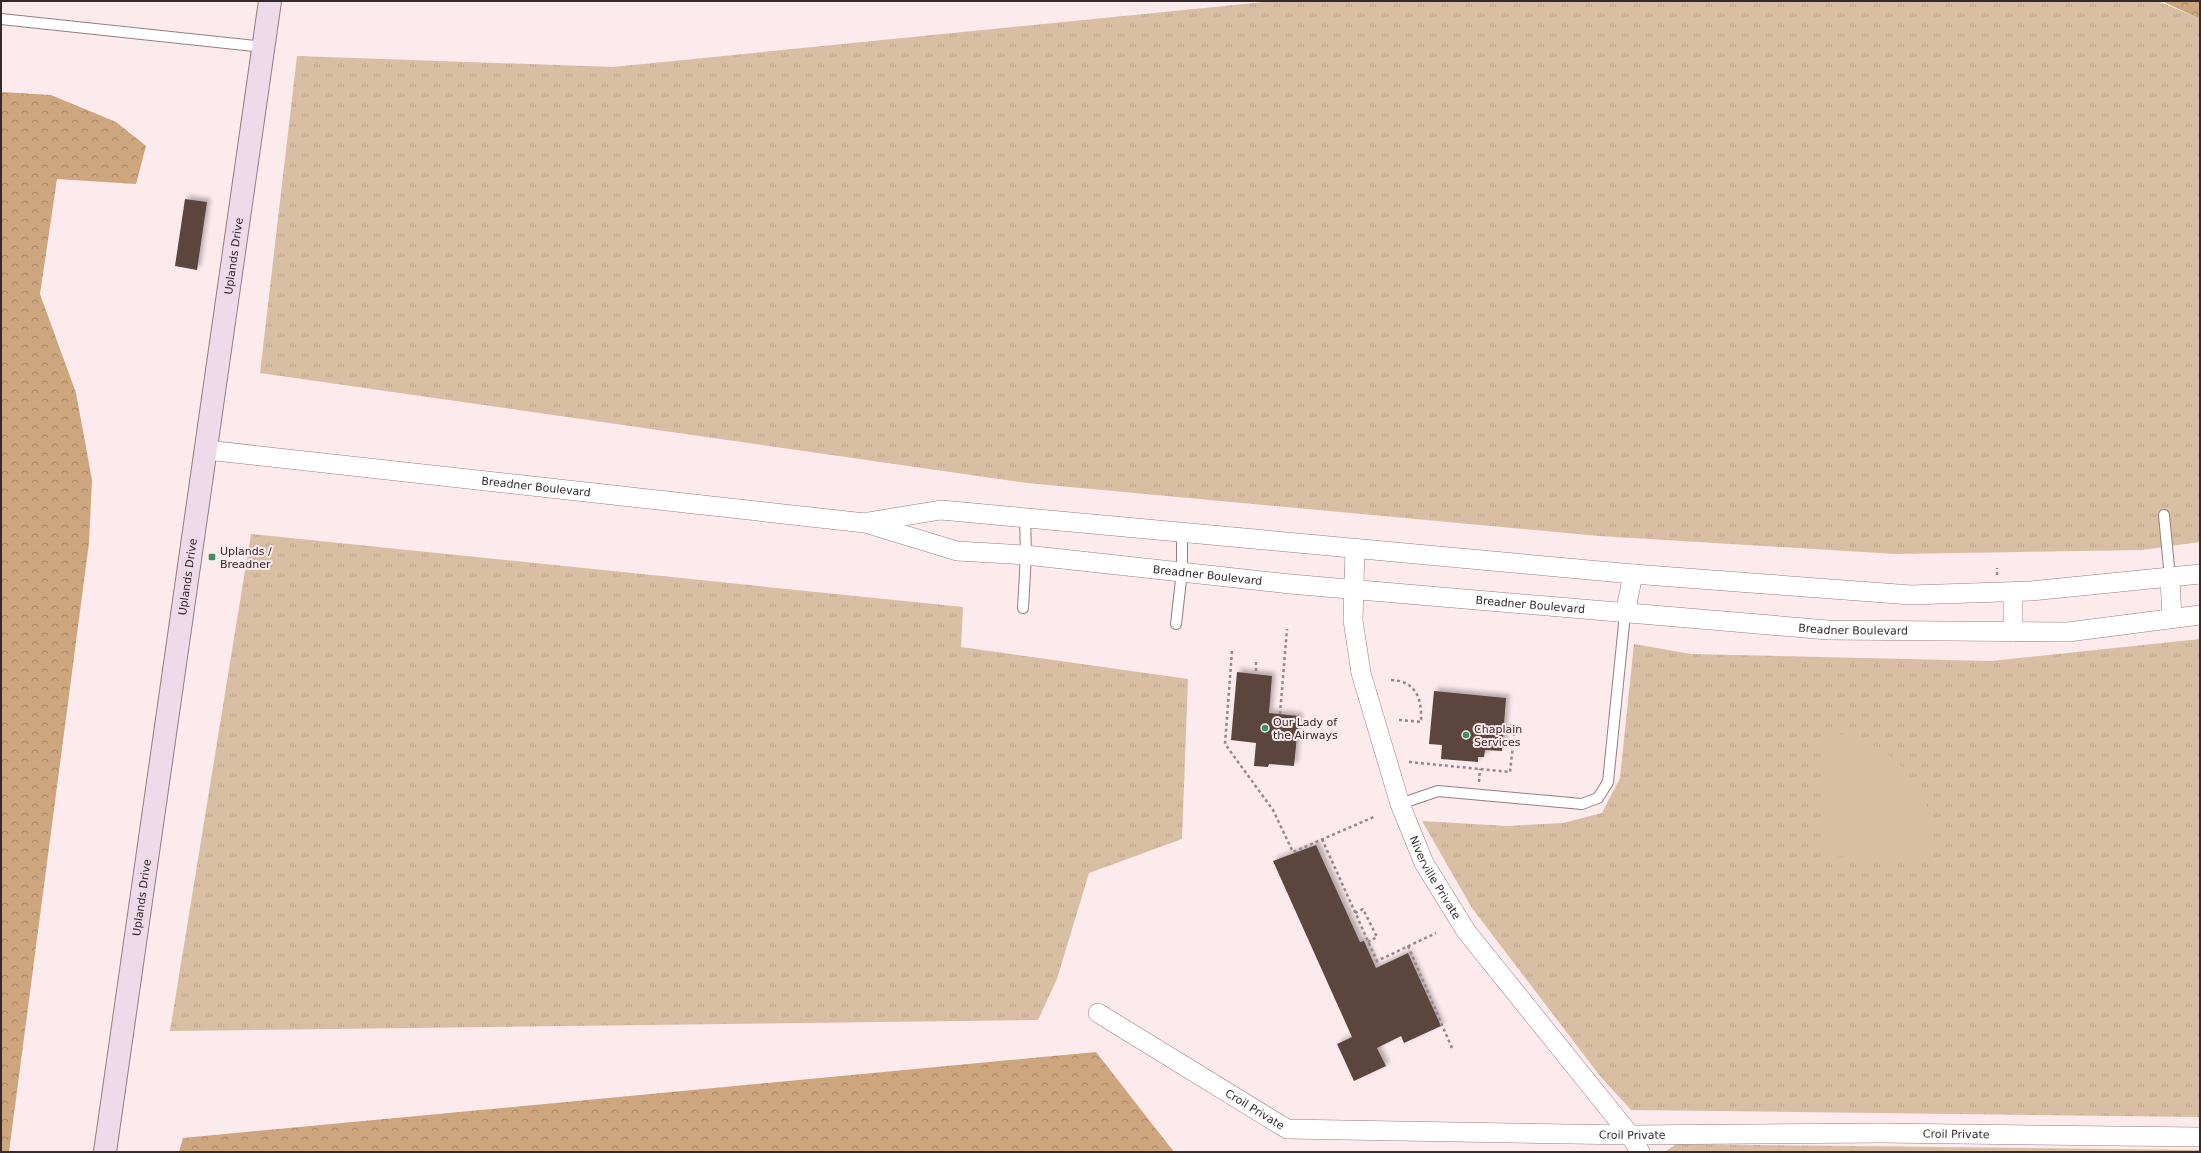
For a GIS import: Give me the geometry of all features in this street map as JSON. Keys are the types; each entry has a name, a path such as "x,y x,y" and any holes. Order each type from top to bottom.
{"main road":[{"name":"Uplands Drive","path":"105,1152 207,450 270,1"}],"street":[{"name":"Breadner Boulevard","path":"207,450 865,523 958,551 1026,555 1290,584 1353,588 1625,614 1828,630 2012,632 2068,632 2200,615"},
{"name":"Breadner Boulevard","path":"865,523 941,510 1632,574 1911,595 2013,592 2200,574"},
{"name":"Niverville Private","path":"1355,549 1353,620 1361,673 1400,804 1424,863 1466,931 1630,1135 1640,1152"},
{"path":"1625,614 1632,574"},
{"path":"2170,578 2172,618"},
{"path":"2012,632 2013,592"},
{"name":"Croil Private","path":"1098,1013 1287,1129 1630,1135 1882,1134 2200,1138"}],"lane":[{"path":"1,19 264,47"},
{"path":"2164,515 2170,578"},
{"path":"1023,608 1026,555 1025,518"},
{"path":"1176,624 1182,571 1182,532"},
{"path":"1400,804 1438,791 1582,804 1598,798 1608,782 1625,614"}],"path":[{"path":"1280,714 1287,629"},
{"path":"1232,651 1225,744 1273,810 1293,852 1376,816"},
{"path":"1256,662 1256,671"},
{"path":"1391,680 1408,685 1418,696 1421,707 1422,722 1399,720"},
{"path":"1409,762 1510,772 1515,726 1506,725"},
{"path":"1322,839 1377,961 1436,933"},
{"path":"1355,913 1363,909 1377,937 1368,942"},
{"path":"1408,946 1452,1048"}],"green space":[{"path":"1274,1 2158,1 2200,19 2200,542 2142,550 1896,554 1599,536 1027,483 260,373 297,56 613,67"},
{"path":"2161,1 2200,1 2200,19 2164,2"},
{"path":"1,92 51,95 116,122 146,146 136,184 57,179 40,294 76,393 92,480 89,543 9,1152 1,1152"},
{"path":"251,534 963,607 961,647 1188,679 1182,839 1089,873 1057,979 1038,1020 170,1031"},
{"path":"2200,639 2200,1117 1631,1110 1600,1076 1472,908 1422,821 1507,826 1563,823 1602,813 1620,778 1634,644 1691,654 1991,661"},
{"path":"1826,734 1851,736 1871,744 1895,761 1914,782 1928,807 1931,820 1933,842 1931,863 1821,855"},
{"path":"1096,1052 1174,1152 179,1152 183,1138"},
{"path":"1676,1144 2200,1150 2200,1152 1665,1152"}],"building":[{"path":"185,199 207,202 197,270 175,266"},
{"name":"Our Lady of the Airways","path":"1237,672 1272,676 1269,713 1299,716 1294,766 1269,764 1268,767 1254,766 1256,743 1231,740"},
{"name":"Chaplain Services","path":"1434,691 1506,698 1502,751 1485,750 1484,757 1478,757 1478,762 1441,759 1442,745 1429,744"},
{"path":"1316,845 1360,942 1364,941 1376,968 1408,953 1441,1026 1404,1043 1401,1036 1377,1048 1386,1066 1354,1081 1337,1044 1352,1037 1273,861"}],"place":[{"name":"Uplands / Breadner","path":"212,557"},
{"name":"Our Lady of the Airways","path":"1265,728"},
{"name":"Chaplain Services","path":"1466,735"}]}
